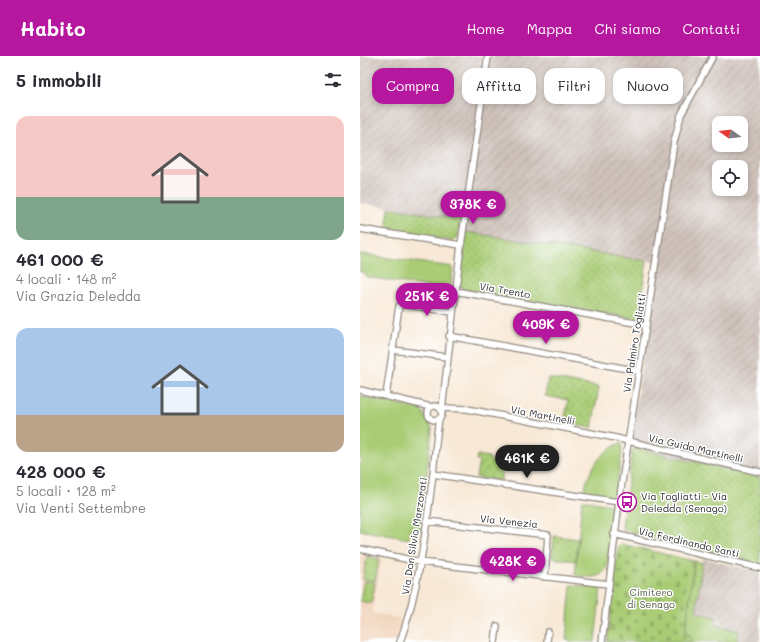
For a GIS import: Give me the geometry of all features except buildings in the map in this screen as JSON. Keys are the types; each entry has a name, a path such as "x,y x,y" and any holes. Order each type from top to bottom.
{"street":[{"path":"439,414 443,395 452,312 488,56"},
{"name":"Via Palmiro Togliatti","path":"602,642 614,534 678,125 686,104 713,56"},
{"path":"360,229 461,245"},
{"name":"Via Trento","path":"455,291 646,325"},
{"path":"386,396 399,306 401,304 452,312"},
{"path":"449,336 639,371"},
{"path":"393,350 447,357"},
{"path":"360,390 432,407 439,414"},
{"path":"428,413 432,407 441,400 443,395"},
{"path":"443,395 447,404 454,408"},
{"path":"419,404 428,413 430,418 454,408"},
{"name":"Via Martinelli","path":"454,408 467,409 628,442"},
{"name":"Via Don Silvio Marzorati","path":"400,642 410,614 420,562 433,474 439,414"},
{"name":"Via Guido Martinelli","path":"628,442 760,472"},
{"path":"433,474 619,502"},
{"name":"Via Venezia","path":"426,521 548,535 545,577"},
{"name":"Via Ferdinando Santi","path":"614,534 760,568"},
{"path":"360,549 420,562 608,584"},
{"path":"495,642 497,626"},
{"path":"547,642 548,632"}],"shaded area":[{"path":"360,56 760,56 760,477 630,446 657,262 464,232 466,220 360,203"},
{"path":"360,553 382,558 372,613 398,618 402,623 396,642 360,642"},
{"path":"702,558 760,572 760,642 736,642 739,631 714,625 696,612"}],"green space":[{"path":"389,208 460,219 458,237 453,241 386,230"},
{"path":"466,232 647,261 641,301 644,302 642,314 637,319 464,290 459,285"},
{"path":"360,254 453,267 450,290 366,277 366,273 360,272"},
{"path":"548,378 599,387 592,428 564,423 568,400 545,396"},
{"path":"360,396 417,408 422,411 432,428 420,531 410,529 409,539 360,530"},
{"path":"621,443 622,452 615,495 611,498 583,493 588,477 596,463 607,451"},
{"path":"635,448 760,477 760,564 623,530 622,526 632,452"},
{"path":"477,455 489,457 490,460 503,465 501,481 476,477 479,461 476,460"},
{"path":"582,500 611,505 614,511 607,567 601,574 593,577 575,575"},
{"path":"554,536 578,539 576,561 552,558"},
{"name":"Cimitero di Senago","path":"622,544 694,561 685,634 690,635 691,642 607,642 618,548"},
{"path":"367,556 379,559 375,581 363,579"},
{"path":"694,561 702,563 696,612 716,617 715,625 739,631 736,642 691,642 690,635 685,634"},
{"path":"364,581 375,583 371,603 360,601"},
{"path":"571,585 601,588 595,642 570,642 570,640 566,640"}],"place":[{"name":"Via Togliatti - Via Deledda (Senago)","path":"627,502"}]}
